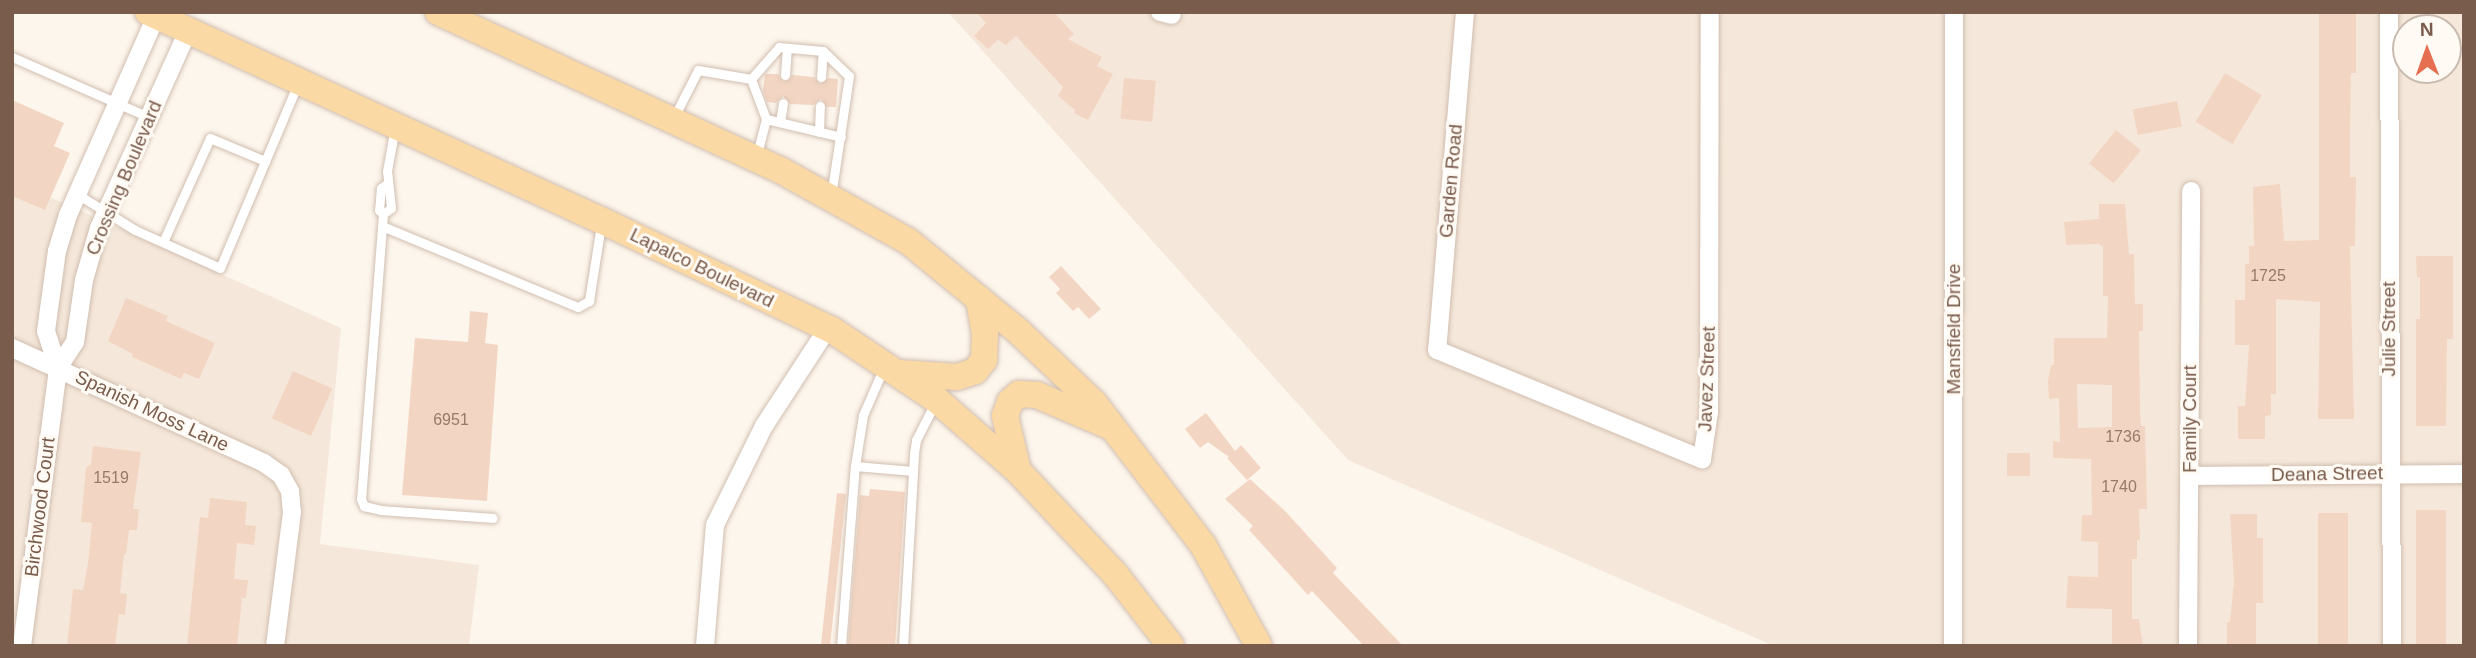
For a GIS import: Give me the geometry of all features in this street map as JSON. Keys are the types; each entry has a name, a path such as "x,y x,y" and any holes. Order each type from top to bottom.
{"main road":[{"path":"438,12 756,159 908,241 979,299 1094,403 1203,545 1259,646"},
{"name":"Lapalco Boulevard","path":"166,19 828,328 937,400 1018,471 1115,574 1171,646"},
{"path":"891,368 957,377 975,371 984,360 985,334 979,299"},
{"path":"1018,471 1005,416 1010,402 1018,394 1037,396 1114,428"}],"street":[{"name":"Garden Road","path":"1437,350 1465,12"},
{"name":"Javez Street","path":"1437,350 1702,459 1709,412 1710,12"},
{"name":"Mansfield Drive","path":"1953,646 1954,12"},
{"name":"Julie Street","path":"2389,12 2389,473 2392,646"},
{"name":"Crossing Boulevard","path":"58,368 47,339 49,293 57,251 77,194 117,104 166,19"},
{"name":"Crossing Boulevard","path":"58,368 75,342 84,280 107,210 149,117 166,19"},
{"name":"Family Court","path":"2188,646 2192,191"},
{"path":"705,646 715,525 764,426 828,328"},
{"name":"Spanish Moss Lane","path":"12,348 264,463 286,481 292,512 275,646"},
{"name":"Birchwood Court","path":"22,646 58,368"},
{"name":"Deana Street","path":"2190,476 2464,474"}],"lane":[{"path":"751,79 779,47 822,51 849,76 830,198"},
{"path":"785,75 787,48"},
{"path":"821,77 822,51"},
{"path":"12,57 149,117"},
{"path":"672,120 698,70 751,79"},
{"path":"751,79 766,119 756,159"},
{"path":"77,194 107,210 135,230 220,268 299,82"},
{"path":"780,122 783,103"},
{"path":"819,131 820,106"},
{"path":"766,119 841,136"},
{"path":"395,126 388,183 391,188 391,208 383,214 361,499 364,506 381,510 493,518"},
{"path":"163,242 210,138 265,161"},
{"path":"382,226 578,307 589,301 601,220"},
{"path":"841,646 855,466 863,415 891,368"},
{"path":"902,646 916,440 937,400"},
{"path":"855,466 913,471"}],"shaded area":[{"path":"948,12 2464,12 2464,646 1774,646 1348,460"},
{"path":"12,180 341,328 320,544 479,565 469,646 12,646"}],"building":[{"path":"976,12 1054,12 1074,34 1068,39 1102,57 1097,66 1113,74 1088,120 1074,113 1075,110 1058,96 1063,87 1016,36 1006,45 998,40 988,49 974,36 986,23"},
{"path":"2319,12 2356,12 2356,73 2351,73 2350,132 2350,177 2356,177 2355,246 2350,246 2354,419 2318,419 2320,302 2276,299 2276,394 2271,394 2271,415 2265,416 2265,439 2238,439 2238,406 2245,406 2249,345 2235,345 2235,300 2245,300 2245,264 2249,264 2249,246 2254,246 2253,187 2280,184 2284,241 2319,240"},
{"path":"2225,73 2262,95 2233,144 2196,122"},
{"path":"765,74 778,74 784,82 792,75 814,77 820,84 828,78 838,79 836,107 827,107 821,99 813,105 790,104 783,96 776,103 767,102 763,90"},
{"path":"1124,78 1156,81 1152,122 1120,119"},
{"path":"12,100 64,123 54,146 70,153 45,210 12,196"},
{"path":"2177,101 2182,127 2138,135 2133,110"},
{"path":"2116,130 2141,150 2114,184 2089,163"},
{"path":"2099,204 2125,204 2129,254 2134,254 2135,304 2143,304 2143,331 2139,331 2140,410 2141,426 2145,426 2147,509 2139,509 2140,540 2137,540 2137,559 2132,559 2132,619 2139,619 2143,646 2112,646 2112,609 2066,608 2068,576 2098,577 2098,542 2081,541 2082,515 2092,515 2091,459 2053,458 2053,441 2060,442 2059,398 2049,399 2048,381 2051,365 2054,365 2054,338 2107,338 2108,296 2103,296 2103,247 2099,244 2066,245 2064,222 2099,219","holes":["2077,384 2112,385 2112,427 2078,428"]},
{"path":"2416,256 2453,256 2453,339 2447,339 2446,426 2416,426 2416,319 2420,319 2420,277 2417,277"},
{"path":"1061,266 1101,309 1089,319 1078,307 1073,311 1056,293 1060,289 1049,277"},
{"path":"126,298 168,316 166,321 215,343 199,379 184,373 181,379 132,357 133,354 108,341"},
{"path":"470,311 488,313 485,343 498,345 487,501 402,495 415,338 468,342"},
{"path":"293,371 332,388 311,436 272,419"},
{"path":"1206,413 1235,451 1241,445 1261,468 1247,480 1227,458 1229,457 1208,442 1200,448 1185,429"},
{"path":"93,446 141,452 133,509 139,509 137,530 129,530 126,555 124,554 120,593 127,594 125,615 119,614 115,646 67,646 73,589 83,590 88,563 92,523 81,522 86,468 91,464"},
{"path":"2007,453 2030,453 2030,476 2007,476"},
{"path":"1250,479 1286,512 1337,568 1333,573 1403,646 1364,646 1312,591 1308,595 1249,530 1253,526 1225,499"},
{"path":"870,489 905,492 895,646 848,646 860,495 869,496"},
{"path":"837,493 846,494 830,646 821,646"},
{"path":"210,498 247,502 245,525 256,526 254,545 237,543 234,579 248,580 246,598 242,598 237,646 187,646 200,517 208,518"},
{"path":"2416,510 2446,510 2446,646 2416,646"},
{"path":"2318,513 2348,513 2348,646 2318,646"},
{"path":"2230,514 2257,514 2257,538 2263,538 2263,603 2256,603 2256,646 2227,646 2227,622 2230,622 2234,580"}]}
